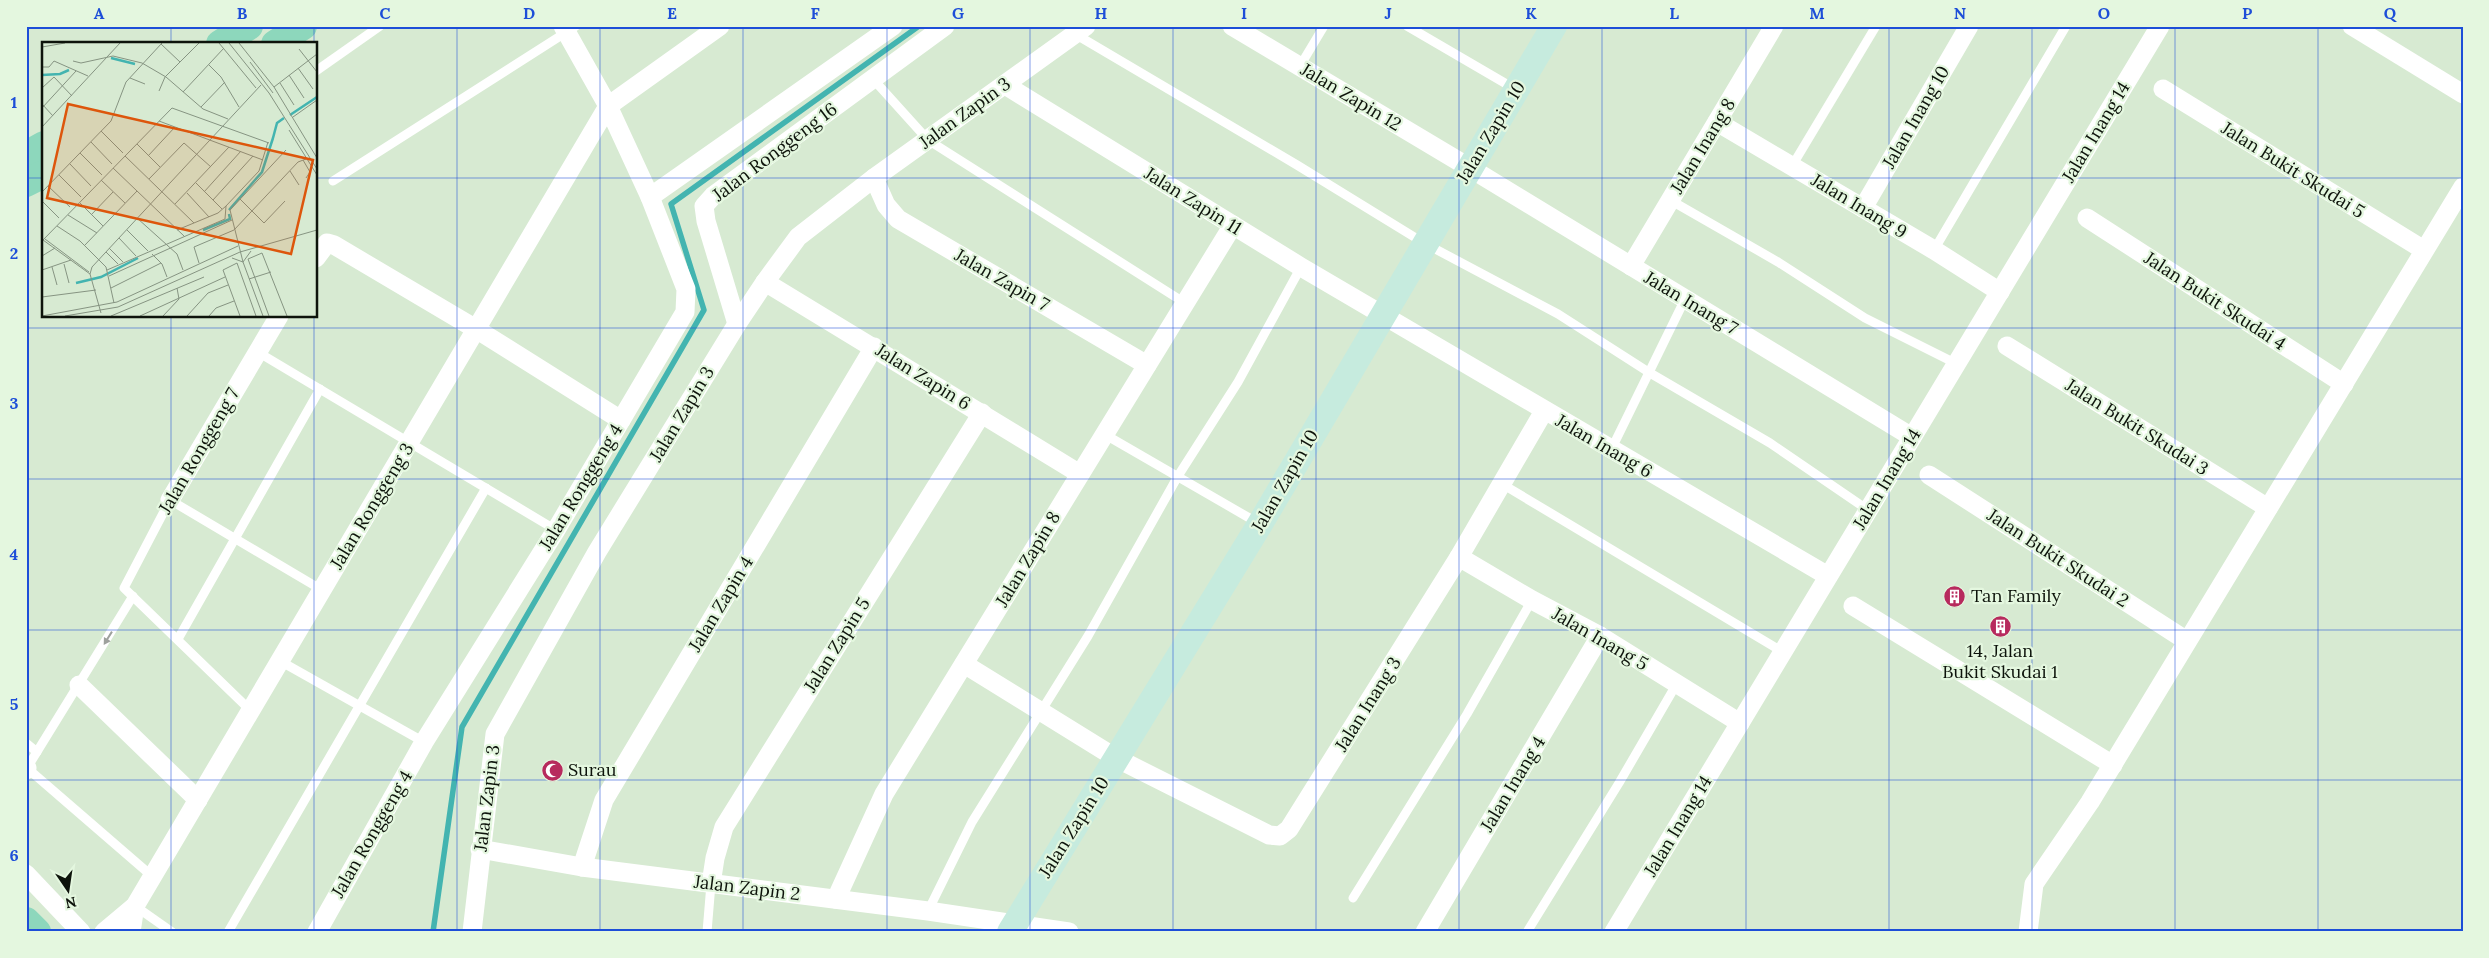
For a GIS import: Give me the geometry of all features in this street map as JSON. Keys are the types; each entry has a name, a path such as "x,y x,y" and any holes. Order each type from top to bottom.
{"main road":[{"path":"223,42 249,26"},
{"path":"279,42 303,26"},
{"path":"26,155 42,146"},
{"path":"26,183 42,175"},
{"path":"26,921 37,932"}],"street":[{"path":"608,106 720,26"},
{"name":"Jalan Ronggeng 16","path":"737,324 706,221 704,206 713,196 945,26"},
{"name":"Jalan Zapin 12","path":"1232,26 1470,168"},
{"name":"Jalan Zapin 10","path":"1012,929 1260,524 1382,313 1554,26"},
{"name":"Jalan Inang 8","path":"1631,266 1774,26"},
{"name":"Jalan Inang 10","path":"1863,208 1969,26"},
{"path":"2352,26 2463,94"},
{"name":"Jalan Inang 14","path":"1614,932 2158,27"},
{"name":"Jalan Ronggeng 4","path":"317,932 424,742 556,530 685,312 686,289 650,197 608,106 568,28"},
{"name":"Jalan Ronggeng 16","path":"650,197 883,29"},
{"name":"Jalan Zapin 3","path":"472,932 480,849 495,734 597,552 737,324 765,282 798,237 874,178 1081,30"},
{"name":"Jalan Zapin 11","path":"1005,85 1301,267 1382,313"},
{"name":"Jalan Bukit Skudai 5","path":"2162,89 2424,250"},
{"name":"Jalan Ronggeng 3","path":"104,932 135,906 153,877 608,106"},
{"name":"Jalan Inang 9","path":"1717,122 1934,250 2000,292"},
{"name":"Jalan Inang 7","path":"1470,168 1912,437"},
{"name":"Jalan Zapin 7","path":"874,178 886,205 898,219 1147,365"},
{"path":"2028,932 2034,884 2090,802 2463,187"},
{"name":"Jalan Bukit Skudai 4","path":"2087,218 2344,384"},
{"name":"Jalan Zapin 8","path":"836,899 884,794 1232,225"},
{"path":"322,250 476,329 621,420"},
{"name":"Jalan Zapin 6","path":"765,282 1080,474"},
{"name":"Jalan Inang 6","path":"1382,313 1610,450 1828,576"},
{"name":"Jalan Ronggeng 7","path":"170,500 256,351 278,318"},
{"name":"Jalan Bukit Skudai 3","path":"2007,346 2268,508"},
{"name":"Jalan Zapin 4","path":"582,867 604,800 874,347"},
{"name":"Jalan Inang 3","path":"964,664 1116,758 1269,835 1280,836 1289,829 1459,557 1544,411"},
{"name":"Jalan Zapin 5","path":"711,884 715,858 724,827 982,413"},
{"name":"Jalan Bukit Skudai 2","path":"1930,475 2188,641"},
{"name":"Jalan Inang 5","path":"1459,557 1532,600 1600,636 1676,685 1740,723"},
{"path":"1853,606 2113,764"},
{"name":"Jalan Inang 4","path":"1425,932 1600,636"},
{"path":"79,684 198,800"},
{"name":"Jalan Zapin 2","path":"480,849 582,867 928,911 1012,929 1069,932"},
{"path":"26,874 81,932"},
{"name":"Jalan Ronggeng 3","path":"131,932 135,906"}],"lane":[{"path":"318,69 380,26"},
{"path":"1300,66 1324,26"},
{"path":"1407,26 1515,89"},
{"path":"1792,166 1876,26"},
{"path":"1934,250 2066,26"},
{"path":"333,181 568,28"},
{"path":"1081,30 1424,243 1558,314 1650,373 1770,443 1868,510"},
{"path":"873,79 928,140 1185,303"},
{"path":"1670,200 1778,262 1865,318 1956,364"},
{"path":"928,911 972,822 1088,636 1178,476 1238,382 1301,267"},
{"path":"1610,450 1650,373 1685,299"},
{"path":"256,351 556,530"},
{"path":"178,639 320,389"},
{"path":"1104,434 1260,524"},
{"path":"1502,484 1783,652"},
{"path":"228,932 486,488"},
{"path":"170,500 322,590"},
{"name":"Jalan Ronggeng 7","path":"133,596 124,588 170,500"},
{"path":"30,763 133,596 251,711"},
{"path":"1353,898 1467,714 1532,600"},
{"path":"280,661 424,742"},
{"path":"1527,932 1619,783 1676,685"},
{"path":"26,743 30,763 153,877"},
{"path":"707,932 711,884"},
{"path":"135,906 172,932"}],"waterway":[{"path":"433,932 462,727 704,310 671,204 919,26"}],"place":[{"name":"Tan Family","path":"1955,596"},
{"name":"14, Jalan Bukit Skudai 1","path":"2000,626"},
{"name":"Surau","path":"552,770"}]}
